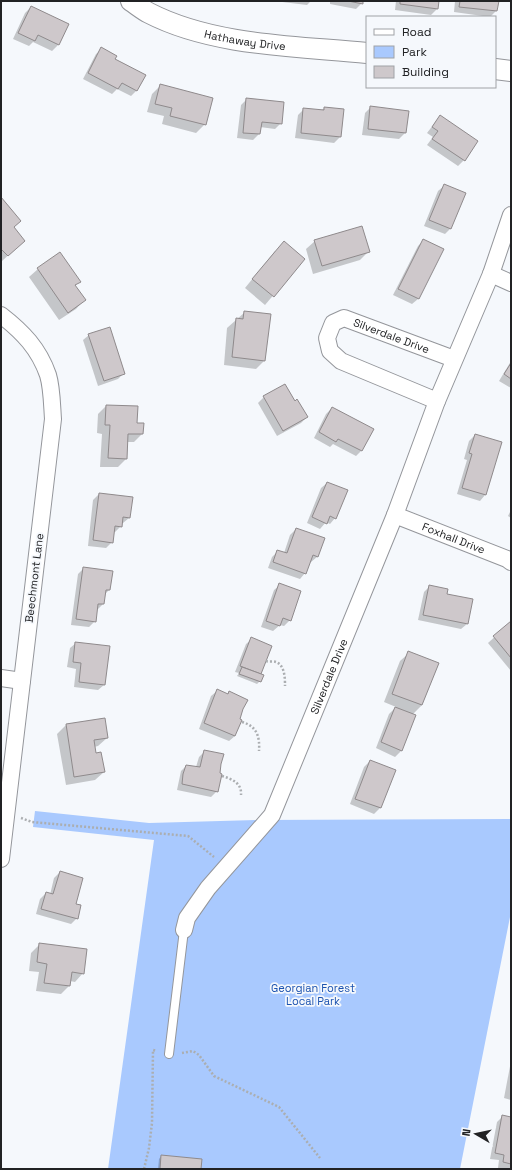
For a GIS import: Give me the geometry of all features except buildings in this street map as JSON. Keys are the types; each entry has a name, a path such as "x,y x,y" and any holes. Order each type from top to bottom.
{"street":[{"name":"Hathaway Drive","path":"131,1 148,12 178,26 238,41 366,53"},
{"path":"496,68 511,71"},
{"name":"Silverdale Drive","path":"184,930 187,918 208,888 272,816 396,515 437,401 491,274 511,215"},
{"path":"491,274 511,283"},
{"name":"Beechmont Lane","path":"1,315 18,328 37,350 49,376 53,419 1,859"},
{"name":"Silverdale Drive","path":"437,401 340,361 330,351 327,338 333,323 344,318 454,359"},
{"name":"Foxhall Drive","path":"396,515 507,559 511,562"},
{"path":"1,678 22,681"}],"lane":[{"path":"169,1054 184,930"}],"path":[{"path":"266,661 275,662 281,665 285,679 285,686"},
{"path":"242,722 250,724 255,729 260,742 259,751"},
{"path":"222,776 230,778 236,782 242,790 241,795"},
{"path":"6,812 32,822 188,836 226,867"},
{"path":"144,1169 152,1123 153,1050 169,1054 192,1051 199,1055 214,1076 279,1107 320,1158"}],"green space":[{"name":"Georgian Forest Local Park","path":"35,811 149,823 256,820 511,819 511,912 460,1169 108,1169 154,840 33,827"}]}
